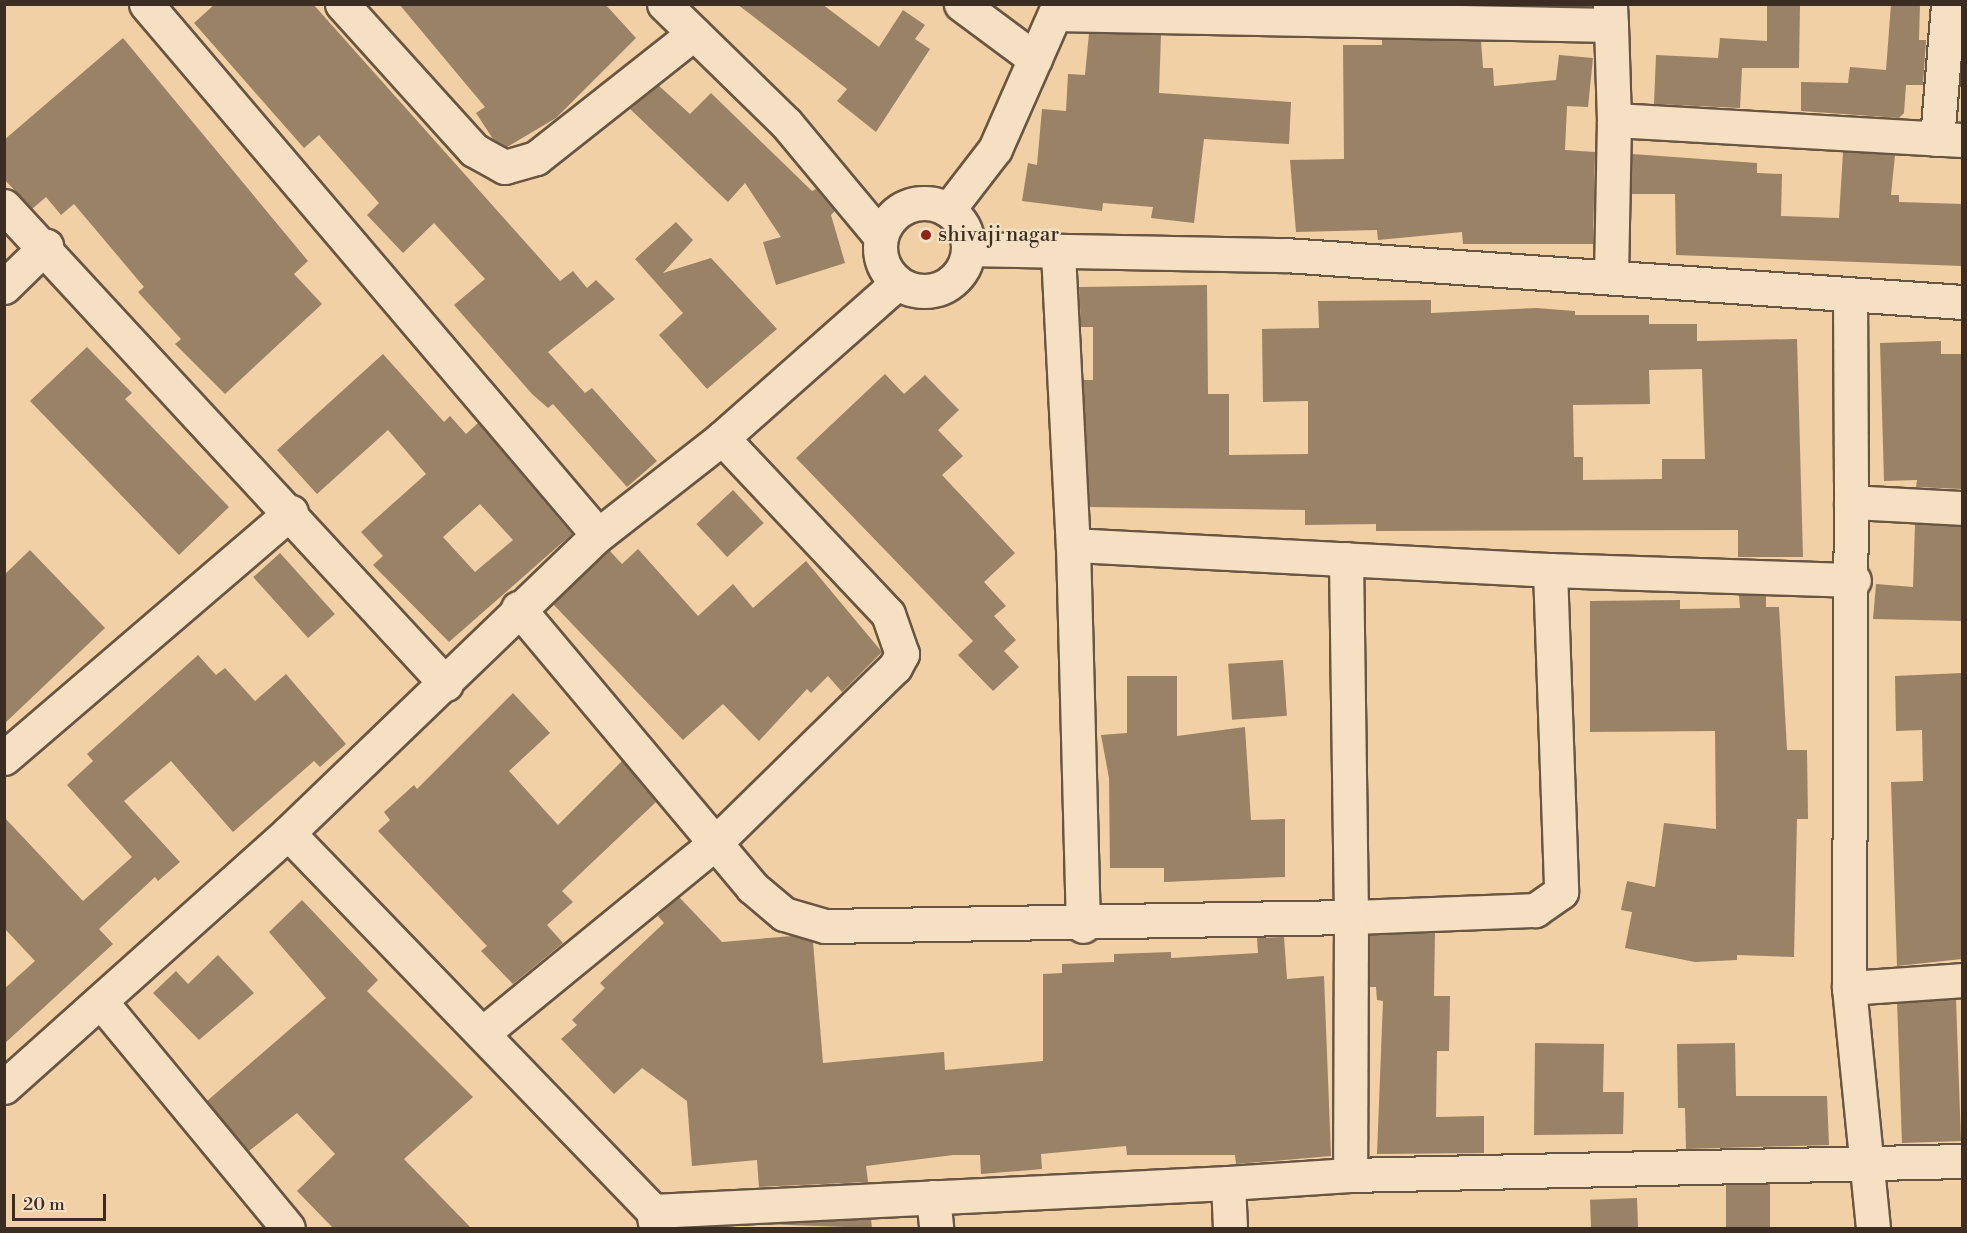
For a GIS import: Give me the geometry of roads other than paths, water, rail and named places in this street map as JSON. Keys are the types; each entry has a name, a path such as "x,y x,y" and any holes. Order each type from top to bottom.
{"street":[{"path":"146,4 598,535"},
{"path":"342,4 474,150 505,168 536,158 694,33"},
{"path":"664,4 786,123 881,237"},
{"path":"961,4 1035,59"},
{"path":"1614,120 1949,140 1948,4"},
{"path":"948,210 995,148 1057,9 1611,15 1614,120 1611,276"},
{"path":"916,204 948,210 963,227 969,249 961,271 944,288 928,292 897,283 881,260 881,237 887,222 916,204"},
{"path":"4,206 46,246 446,684"},
{"path":"4,287 46,246"},
{"path":"969,249 1058,253 1286,255 1962,302"},
{"path":"1058,253 1073,545 1083,926"},
{"path":"4,1087 288,833 446,684 518,608 598,535 722,438 897,283"},
{"path":"1850,294 1851,502 1854,580 1849,988 1873,1228"},
{"path":"483,1033 715,843 895,668 902,654 888,614 722,438"},
{"path":"1851,502 1962,508"},
{"path":"4,758 291,512"},
{"path":"1073,545 1550,570 1854,580"},
{"path":"1346,559 1351,917 1350,1175"},
{"path":"518,608 752,887 784,914 825,926 1083,926 1351,917 1535,910 1561,892 1550,570"},
{"path":"288,833 483,1033 654,1220 935,1213 1228,1183 1350,1175 1867,1167 1962,1161"},
{"path":"1849,988 1962,981"},
{"path":"101,1002 288,1228"},
{"path":"1228,1183 1230,1228"}],"place":[{"name":"shivaji nagar","path":"926,235"}]}
